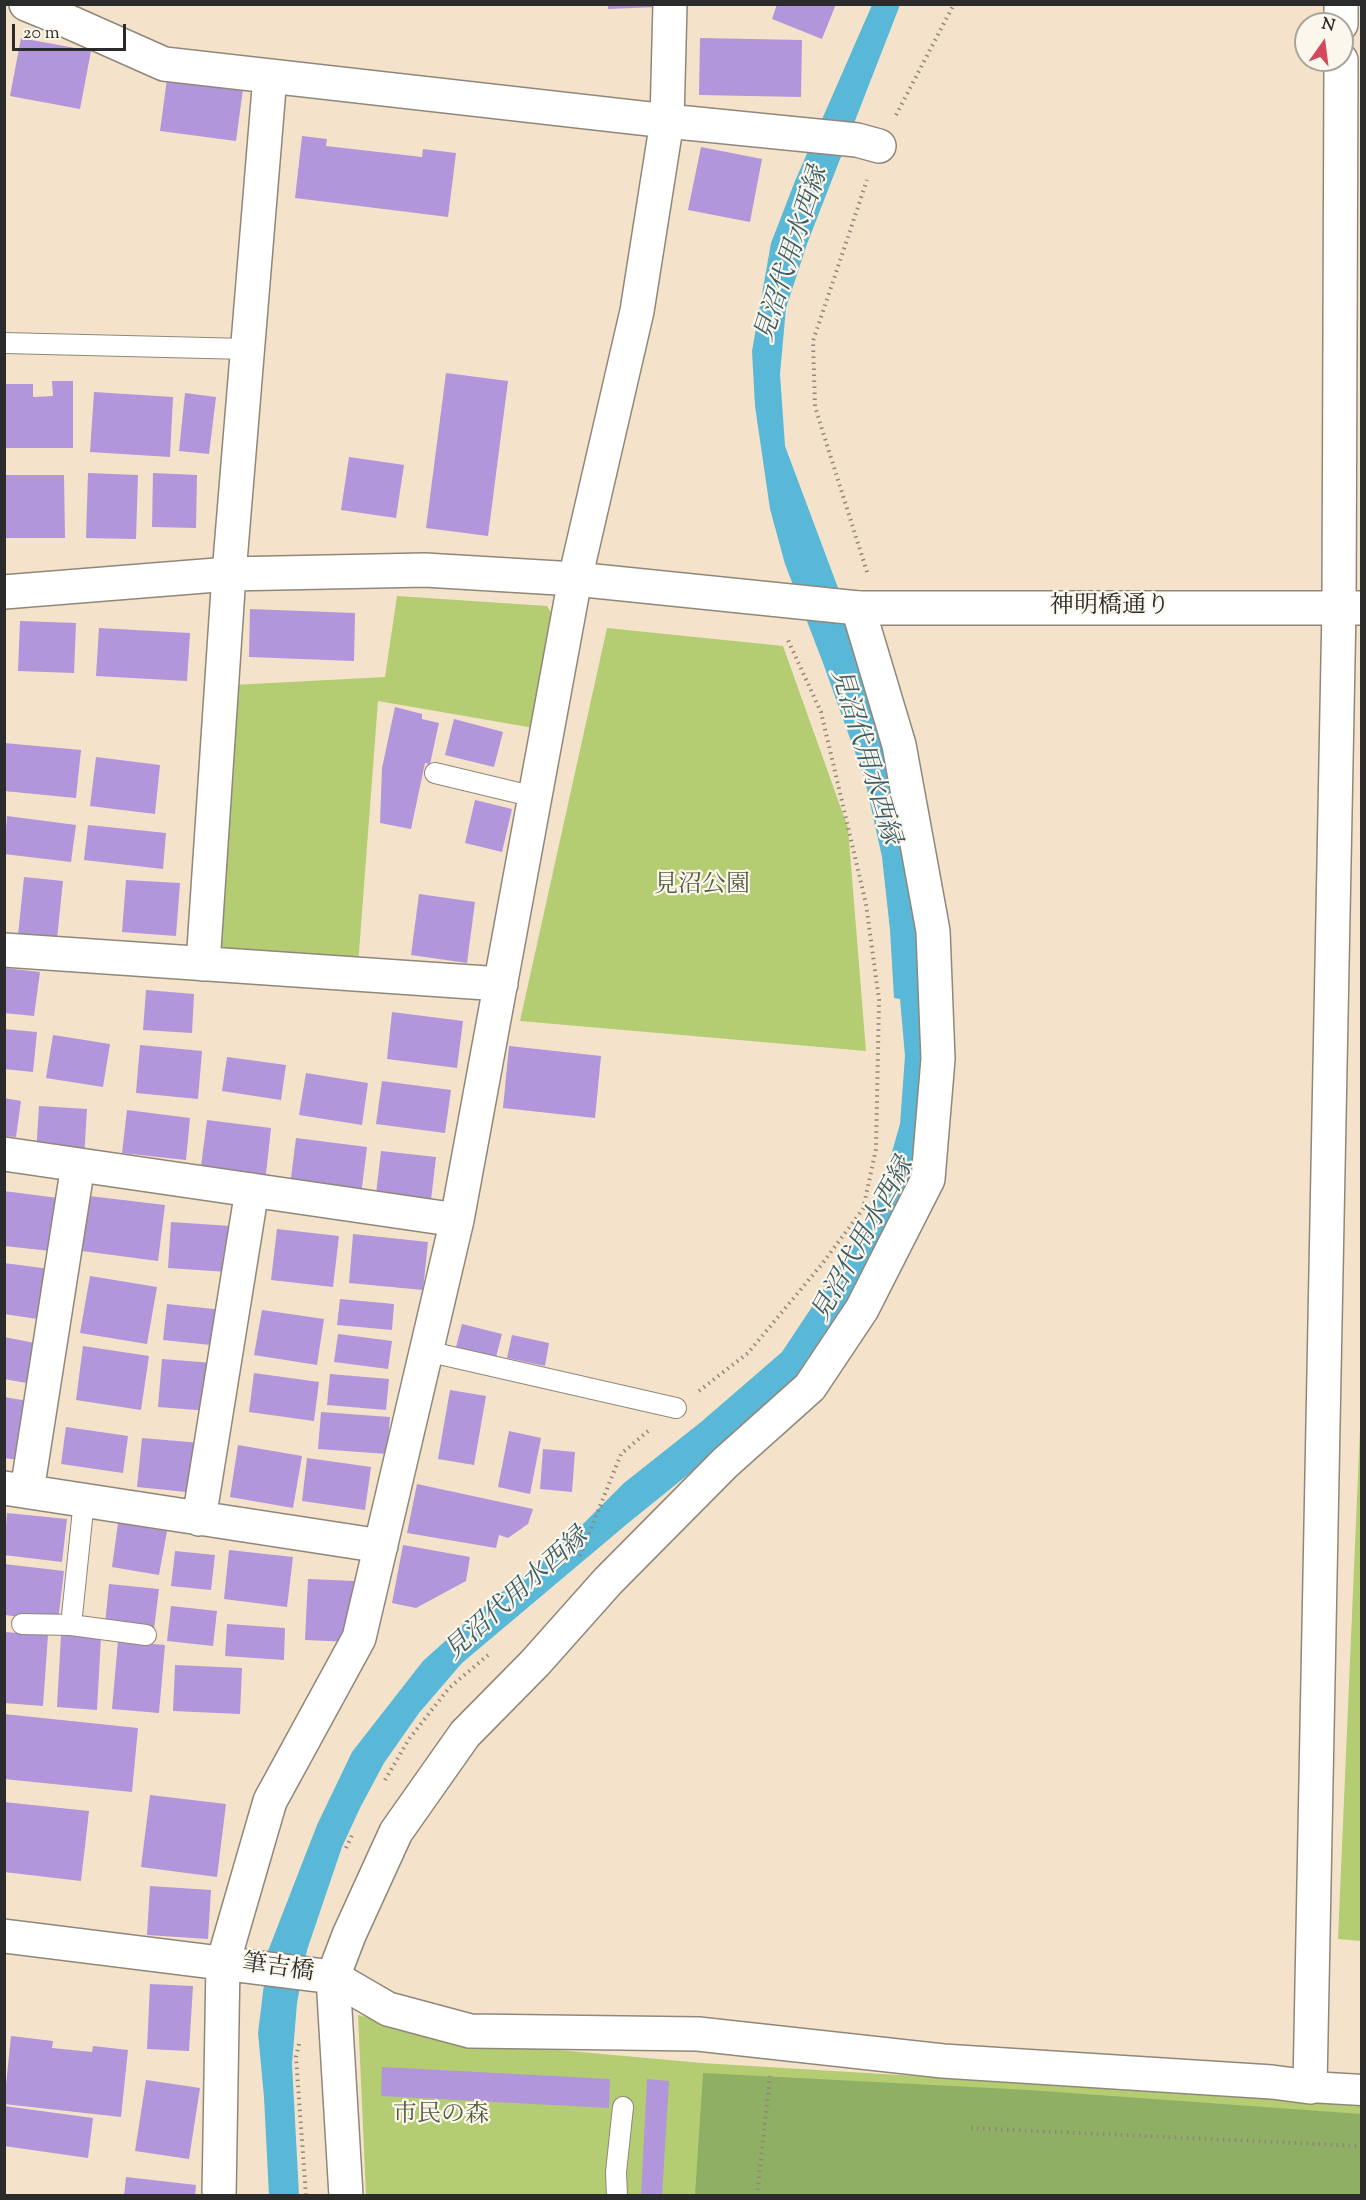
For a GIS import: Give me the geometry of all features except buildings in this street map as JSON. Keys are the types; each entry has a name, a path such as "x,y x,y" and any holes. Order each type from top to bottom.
{"street":[{"path":"26,4 65,12 164,64 868,143"},
{"path":"219,2196 223,1963 270,1801 360,1638 457,1220 575,579 638,311 667,121 670,4"},
{"path":"1310,2087 1350,608 1341,72"},
{"path":"203,964 229,574 270,76"},
{"name":"神明橋通り","path":"4,592 229,574 425,570 575,579 868,608 1350,608"},
{"path":"346,2196 333,1977 349,1935 396,1832 465,1734 535,1663 608,1581 725,1463 810,1387 862,1309 928,1179 938,1059 933,931 899,745 868,608"},
{"path":"4,950 501,984"},
{"path":"4,1154 457,1220"},
{"path":"78,1165 16,1490 381,1546"},
{"path":"200,1518 252,1190"},
{"name":"筆吉橋","path":"4,1936 333,1977"},
{"path":"333,1977 388,2009 470,2031 698,2034 943,2061 1362,2090"}],"lane":[{"path":"4,343 247,349"},
{"path":"435,773 535,797"},
{"path":"426,1351 676,1408"},
{"path":"71,1625 84,1500"},
{"path":"22,1624 71,1625 146,1635"},
{"path":"617,2196 616,2172 623,2107"}],"path":[{"path":"868,608 815,407 813,342 868,143 954,4"},
{"path":"694,1394 748,1353 822,1264 863,1209 876,1149 879,1000 866,904 821,712 806,679"},
{"path":"577,1563 621,1454"},
{"path":"757,2196 774,2043"},
{"path":"297,2064 306,2196"},
{"path":"971,2128 1362,2146"}],"green space":[{"path":"397,596 547,606 558,624 534,728 378,701 358,965 220,954 233,685 385,677"},
{"name":"見沼公園","path":"607,628 783,646 848,828 866,1051 520,1021"},
{"path":"1361,1405 1361,1941 1338,1939"},
{"name":"市民の森","path":"358,2015 459,2041 702,2063 1361,2103 1361,2195 366,2195"},
{"path":"703,2073 1029,2090 1361,2114 1361,2195 695,2195"}],"water":[{"name":"見沼代用水西縁","path":"872,5 900,5 807,244 786,308 780,374 785,446 859,644 884,735 913,889 931,1047 917,1165 843,1319 797,1375 716,1452 462,1663 419,1713 384,1763 342,1847 307,1950 297,2003 292,2064 299,2195 269,2196 258,2033 268,1951 317,1825 352,1752 423,1661 474,1615 575,1532 624,1483 701,1422 782,1352 859,1236 882,1187 900,1124 905,1056 900,999 894,998 882,857 865,780 785,564 770,509 755,406 752,351 771,243 795,181"}]}
